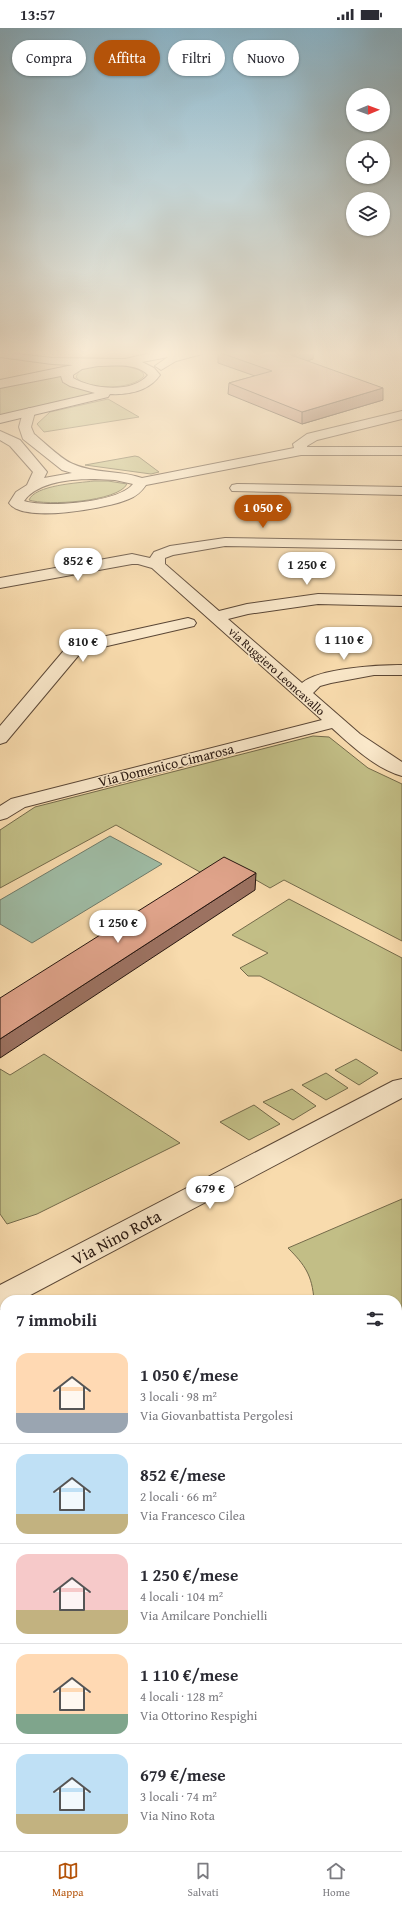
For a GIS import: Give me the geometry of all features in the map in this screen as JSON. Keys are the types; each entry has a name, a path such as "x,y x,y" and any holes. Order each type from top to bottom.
{"street":[{"path":"4,437 16,443 40,472 33,487"},
{"path":"29,437 68,467 83,472 131,478 141,482 301,451 402,451"},
{"path":"301,451 300,444 312,437"},
{"path":"16,503 20,496 33,487 47,481 74,476 104,475"},
{"path":"0,506 16,503 38,509 89,505 108,501 134,491 140,486 141,482"},
{"path":"237,488 402,491"},
{"path":"0,583 132,559 140,559 157,565 159,555 170,551 225,542 402,545"},
{"name":"via Ruggiero Leoncavallo","path":"157,565 335,722 381,758 402,770"},
{"path":"217,617 247,609 318,599 402,601"},
{"path":"0,738 72,652 85,646 188,623"},
{"path":"302,693 314,682 331,678 374,670 402,670"},
{"name":"Via Domenico Cimarosa","path":"0,814 18,803 335,722"},
{"name":"Via Nino Rota","path":"6,1295 402,1087"}],"shaded area":[{"path":"135,456 139,457 159,472 151,474 85,465"},
{"path":"94,481 108,481 127,484 121,490 97,499 50,503 29,500 39,491 48,488"},
{"path":"313,736 329,737 368,768 402,784 402,941 284,880 270,888 228,864 207,876 116,825 0,888 0,830 35,807"},
{"path":"110,836 162,864 32,943 0,924 0,900"},
{"path":"289,899 402,958 402,1051 260,976 248,976 240,968 268,953 232,935"},
{"path":"44,1054 180,1143 37,1214 7,1224 0,1214 0,1069 10,1075"},
{"path":"356,1059 378,1073 359,1085 335,1070"},
{"path":"326,1073 348,1088 326,1100 302,1085"},
{"path":"292,1089 316,1106 293,1120 263,1102"},
{"path":"254,1105 280,1124 249,1140 220,1122"},
{"path":"402,1199 402,1295 313,1295 307,1271 288,1248"}],"building":[{"path":"224,857 256,873 0,1039 0,998"}]}
